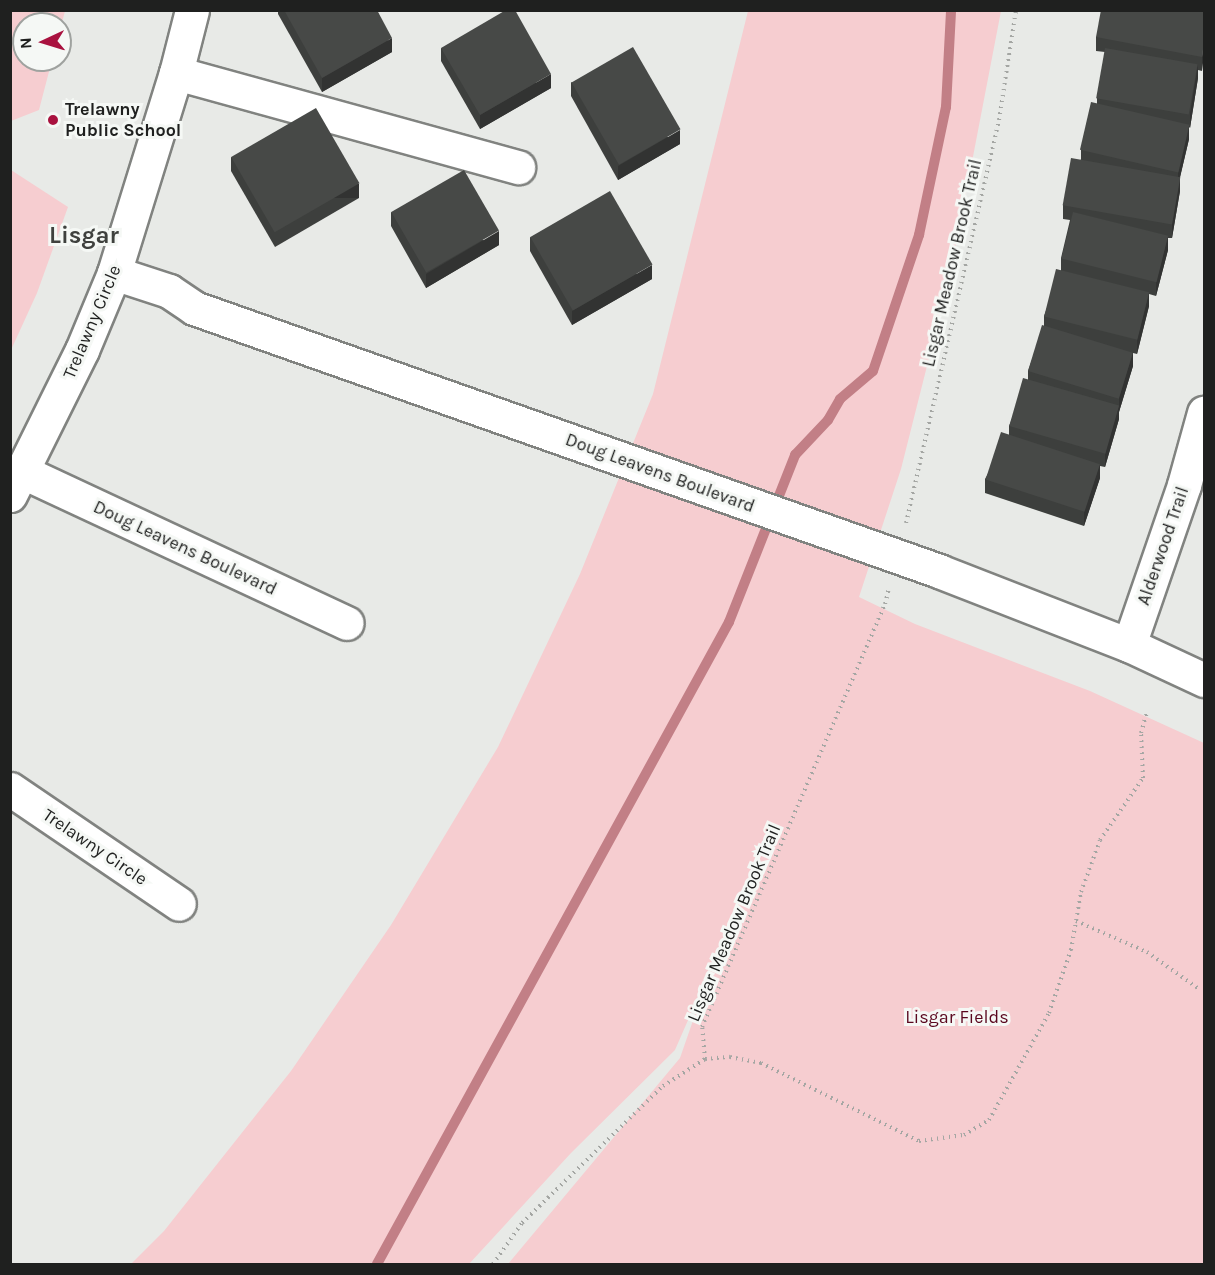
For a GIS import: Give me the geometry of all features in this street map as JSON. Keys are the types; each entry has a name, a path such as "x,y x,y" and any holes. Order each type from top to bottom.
{"street":[{"name":"Trelawny Circle","path":"17,484 82,350 114,273 176,73 192,10"},
{"path":"176,73 518,166"},
{"name":"Doug Leavens Boulevard","path":"114,273 170,291 205,312 939,571 1129,645 1204,680"},
{"name":"Alderwood Trail","path":"1129,645 1184,484 1204,413"},
{"name":"Doug Leavens Boulevard","path":"17,484 347,623"},
{"name":"Trelawny Circle","path":"10,789 179,904"}],"path":[{"name":"Lisgar Meadow Brook Trail","path":"906,521 999,120 1016,10"},
{"name":"Lisgar Meadow Brook Trail","path":"705,1059 702,1027 885,604 888,591"},
{"path":"493,1264 522,1223 655,1094 705,1059 730,1057 761,1063 919,1141 964,1135 989,1120 1049,1013 1071,950 1081,892 1100,840 1143,778 1141,732 1147,712"},
{"path":"1076,921 1147,952 1199,989"}],"green space":[{"path":"11,10 65,11 12,12 12,72 49,72 39,110 11,121"},
{"name":"Lisgar Fields","path":"748,11 1001,11 951,271 901,469 859,597 915,624 1090,691 1204,743 1204,1264 508,1264 680,1058 713,963 675,1050 571,1153 469,1264 131,1264 164,1231 291,1071 391,925 498,747 580,574 653,394"},
{"path":"11,170 68,207 37,293 11,350"}],"building":[{"path":"284,10 377,10 392,38 322,78"},
{"path":"506,10 515,10 551,74 480,115 441,48"},
{"path":"1101,10 1204,10 1202,57 1096,37"},
{"path":"633,47 680,129 619,165 572,82"},
{"path":"1105,48 1198,64 1189,115 1096,98"},
{"path":"1091,102 1189,125 1178,172 1080,150"},
{"path":"316,108 360,183 275,232 231,157"},
{"path":"1071,158 1180,177 1172,225 1063,205"},
{"path":"464,170 499,231 426,273 391,212"},
{"path":"610,191 652,265 573,311 530,237"},
{"path":"1073,212 1168,236 1156,282 1061,259"},
{"path":"1056,269 1149,292 1137,340 1044,317"},
{"path":"1042,325 1133,353 1119,399 1028,371"},
{"path":"1023,378 1119,406 1105,454 1009,426"},
{"path":"1001,432 1100,464 1084,512 986,480"}],"waterway":[{"path":"377,1264 729,622 795,455 828,420 840,399 873,371 919,235 946,107 951,10"}],"place":[{"name":"Trelawny Public School","path":"53,120"}],"district":[{"name":"Lisgar","path":"84,236"}]}
